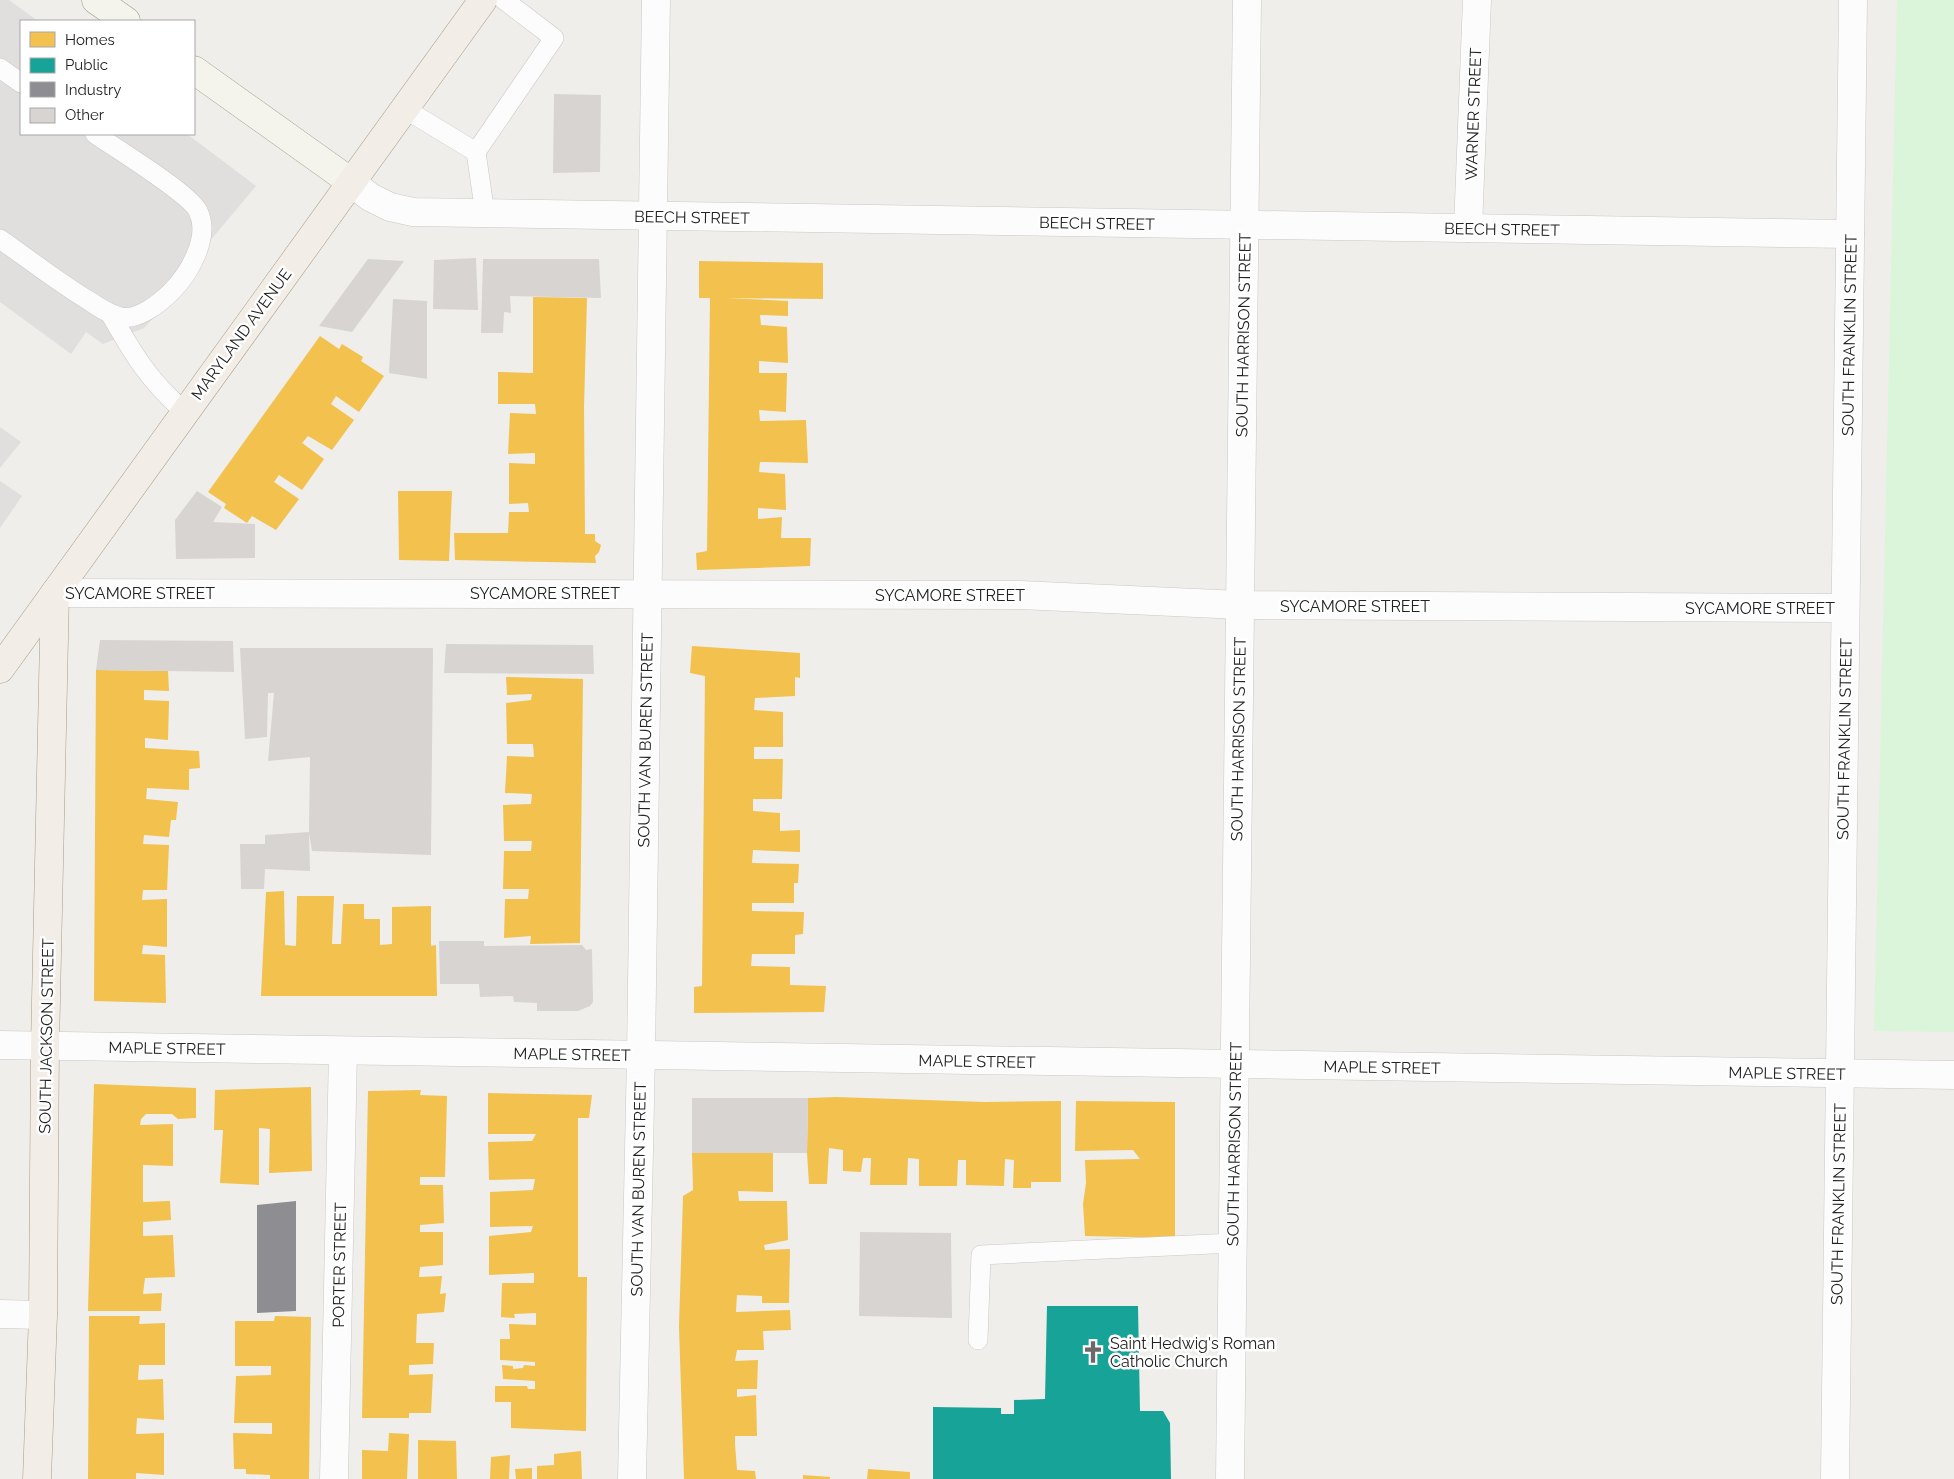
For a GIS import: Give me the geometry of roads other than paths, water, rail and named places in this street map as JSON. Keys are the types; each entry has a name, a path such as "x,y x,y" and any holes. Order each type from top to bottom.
{"main road":[{"name":"MARYLAND AVENUE","path":"0,669 482,0"},
{"name":"SOUTH JACKSON STREET","path":"37,1479 43,1315 45,1046 55,593"}],"street":[{"path":"96,0 125,20"},
{"name":"SOUTH VAN BUREN STREET","path":"632,1479 641,1055 656,0"},
{"name":"SOUTH HARRISON STREET","path":"1230,1479 1247,0"},
{"name":"WARNER STREET","path":"1468,228 1477,0"},
{"name":"SOUTH FRANKLIN STREET","path":"1835,1479 1853,0"},
{"path":"195,71 351,182"},
{"name":"BEECH STREET","path":"351,182 390,208 413,212 1850,234"},
{"name":"SYCAMORE STREET","path":"55,593 1020,595 1240,605 1845,608"},
{"name":"MAPLE STREET","path":"0,1045 1954,1075"},
{"name":"PORTER STREET","path":"334,1479 343,1051"},
{"path":"0,1314 43,1315"}],"lane":[{"path":"485,214 476,152 554,38 504,0"},
{"path":"0,68 20,82"},
{"path":"405,108 476,152"},
{"path":"0,239 78,294 111,314 124,318 135,316 156,305 170,293 186,275 196,254 203,228 198,210 180,192 96,135"},
{"path":"111,314 129,346 156,385 185,412"},
{"path":"978,1340 981,1255 1233,1243"}],"place":[{"name":"Saint Hedwig's Roman Catholic Church","path":"1093,1352"}]}
